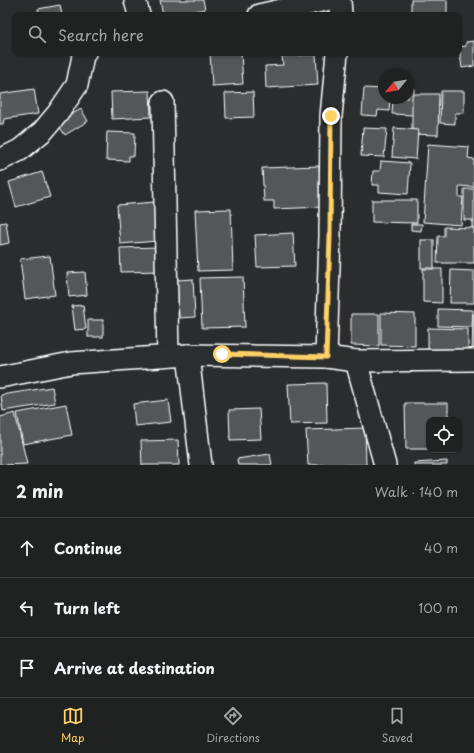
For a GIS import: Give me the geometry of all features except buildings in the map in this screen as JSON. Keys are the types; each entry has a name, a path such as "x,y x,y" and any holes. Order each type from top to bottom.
{"street":[{"path":"135,0 138,12"},
{"path":"272,12 326,0"},
{"path":"340,0 341,12"},
{"path":"0,160 20,150 43,131 58,114 78,85 83,56"},
{"path":"326,357 330,236 331,116 337,56"},
{"path":"163,102 178,355 201,465"},
{"path":"0,377 71,363 178,355 326,357 356,361 474,360"},
{"path":"356,361 385,465"}],"route":[{"path":"222,354 326,357 330,236 331,116"}]}
